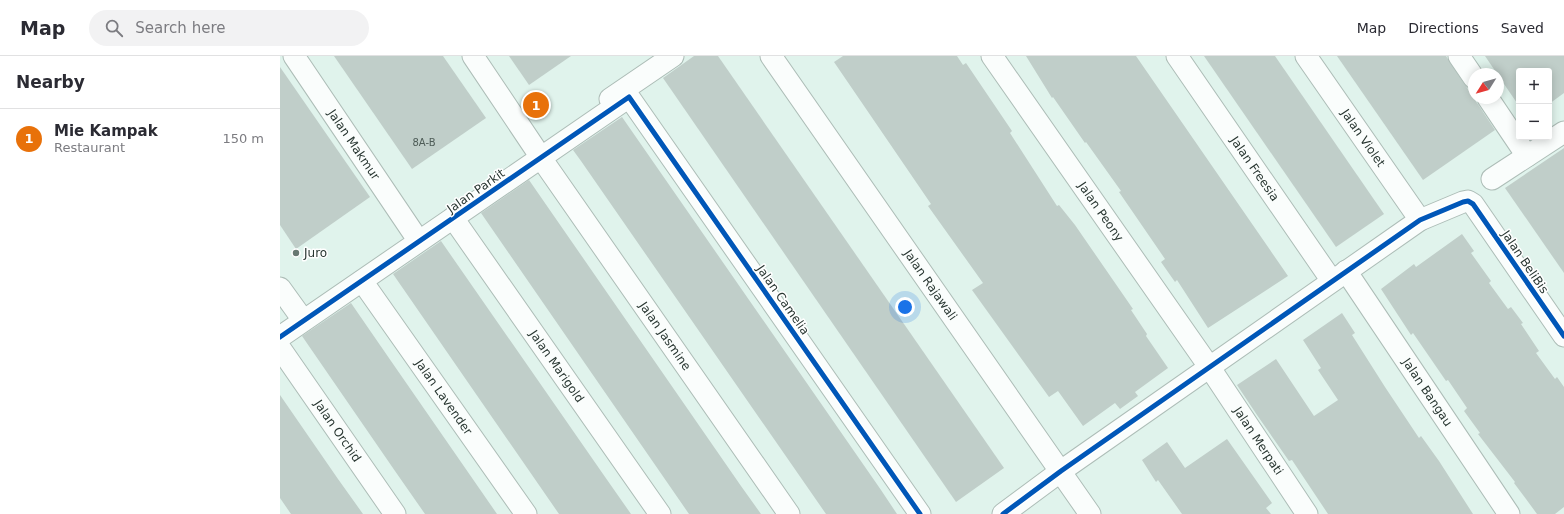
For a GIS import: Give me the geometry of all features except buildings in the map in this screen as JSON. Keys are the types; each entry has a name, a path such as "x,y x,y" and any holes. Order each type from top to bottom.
{"street":[{"name":"Jalan Makmur","path":"294,56 414,234"},
{"name":"Jalan Jasmine","path":"473,56 539,154 789,514"},
{"name":"Jalan Rajawali","path":"771,56 1090,514"},
{"name":"Jalan Peony","path":"992,56 1210,368"},
{"name":"Jalan Freesia","path":"1177,56 1339,276"},
{"name":"Jalan Violet","path":"1306,56 1420,220"},
{"path":"1460,56 1468,69"},
{"name":"Jalan Parkit","path":"280,326 414,234 539,154 665,58"},
{"name":"Jalan Camelia","path":"539,154 629,97 920,514"},
{"path":"1492,104 1527,156"},
{"path":"1492,179 1564,132"},
{"path":"280,337 453,218 539,154"},
{"name":"Jalan BeliBis","path":"1420,220 1468,201 1473,204 1564,336"},
{"name":"Jalan Marigold","path":"453,218 660,514"},
{"path":"1003,514 1060,471 1210,368 1420,220"},
{"name":"Jalan Bangau","path":"1339,276 1509,514"},
{"name":"Jalan Lavender","path":"362,281 526,514"},
{"path":"280,288 298,314"},
{"name":"Jalan Orchid","path":"280,348 394,514"},
{"name":"Jalan Merpati","path":"1210,368 1307,514"}],"cycle path":[{"path":"280,337 629,97 920,514"},
{"path":"1003,514 1061,471 1420,220 1463,202 1468,201 1473,204 1564,336"}],"place":[{"name":"Mie Kampak","path":"536,105"},
{"name":"Juro","path":"296,253"}]}
